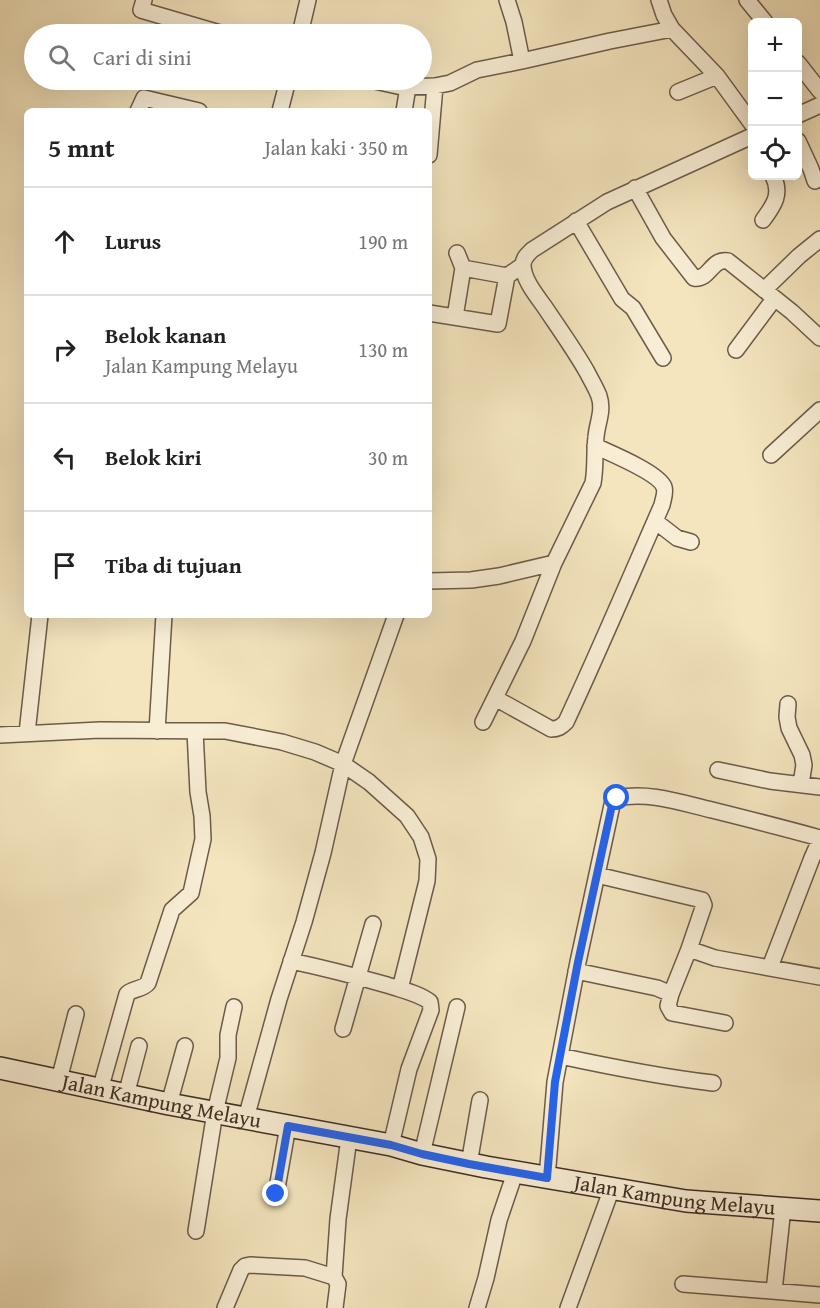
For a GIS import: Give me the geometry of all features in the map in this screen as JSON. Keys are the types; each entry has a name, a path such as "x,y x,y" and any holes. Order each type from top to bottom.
{"main road":[{"name":"Jalan Kampung Melayu","path":"0,1068 169,1104 391,1145 422,1154 515,1173 686,1201 820,1211"}],"street":[{"path":"144,0 141,10 189,24"},
{"path":"302,24 308,0"},
{"path":"507,0 522,61"},
{"path":"659,0 672,29 717,76 748,128"},
{"path":"747,0 762,18"},
{"path":"432,86 450,83 477,70 672,29"},
{"path":"802,68 820,91"},
{"path":"678,93 717,76"},
{"path":"432,120 435,86"},
{"path":"281,108 285,90"},
{"path":"404,108 408,90"},
{"path":"139,108 144,98 186,108"},
{"path":"802,113 820,105"},
{"path":"483,722 523,641 554,563 593,483 596,469 596,435 601,413 599,396 579,358 524,273 524,258 532,250 606,202 748,137"},
{"path":"802,150 814,181"},
{"path":"764,220 773,207 777,194 775,180"},
{"path":"634,188 663,238 694,278 699,279 705,276 717,262 728,261 769,295 817,329"},
{"path":"576,221 622,299 633,308 663,358"},
{"path":"736,350 769,295 799,256 820,239"},
{"path":"455,317 463,268 457,253"},
{"path":"463,268 507,276 523,265"},
{"path":"432,313 498,324 507,276"},
{"path":"771,455 820,410"},
{"path":"495,698 551,729 561,727 566,722 662,506 664,486 650,472 595,446"},
{"path":"655,521 676,538 691,542"},
{"path":"432,581 471,580 499,576 554,563"},
{"path":"27,733 39,618"},
{"path":"158,731 164,618"},
{"path":"246,1118 323,853 343,764 395,618"},
{"path":"788,704 789,728 802,755 804,765 801,784"},
{"path":"0,735 100,730 225,731 282,742 343,764 369,782 407,816 420,837 428,858 427,881 400,989"},
{"path":"100,1089 127,994 148,983 172,910 191,893 203,839 195,731"},
{"path":"718,770 820,787"},
{"path":"547,1178 555,1082 576,971 612,805 617,798 646,796 680,802 759,821 820,839 816,859 770,968"},
{"path":"597,874 700,899 704,905 668,1006 672,1013 726,1023"},
{"path":"343,1029 373,924"},
{"path":"689,950 715,958 820,977"},
{"path":"291,961 400,989 430,1002 431,1010 409,1069 391,1145"},
{"path":"576,971 657,988 671,994"},
{"path":"196,1232 215,1112 228,1058 228,1035 234,1007"},
{"path":"422,1154 457,1007"},
{"path":"59,1080 76,1014"},
{"path":"126,1095 139,1046"},
{"path":"169,1104 185,1046"},
{"path":"560,1056 683,1080 713,1083"},
{"path":"469,1164 480,1100"},
{"path":"276,1194 288,1126"},
{"path":"335,1308 338,1284 334,1277 338,1219 349,1138"},
{"path":"477,1308 499,1220 515,1173"},
{"path":"568,1308 612,1188"},
{"path":"774,1291 783,1208"},
{"path":"225,1308 241,1270 245,1266 305,1268 334,1277"},
{"path":"683,1284 820,1295"}],"route":[{"path":"276,1194 288,1126 547,1178 555,1082 612,805 617,798"}]}
